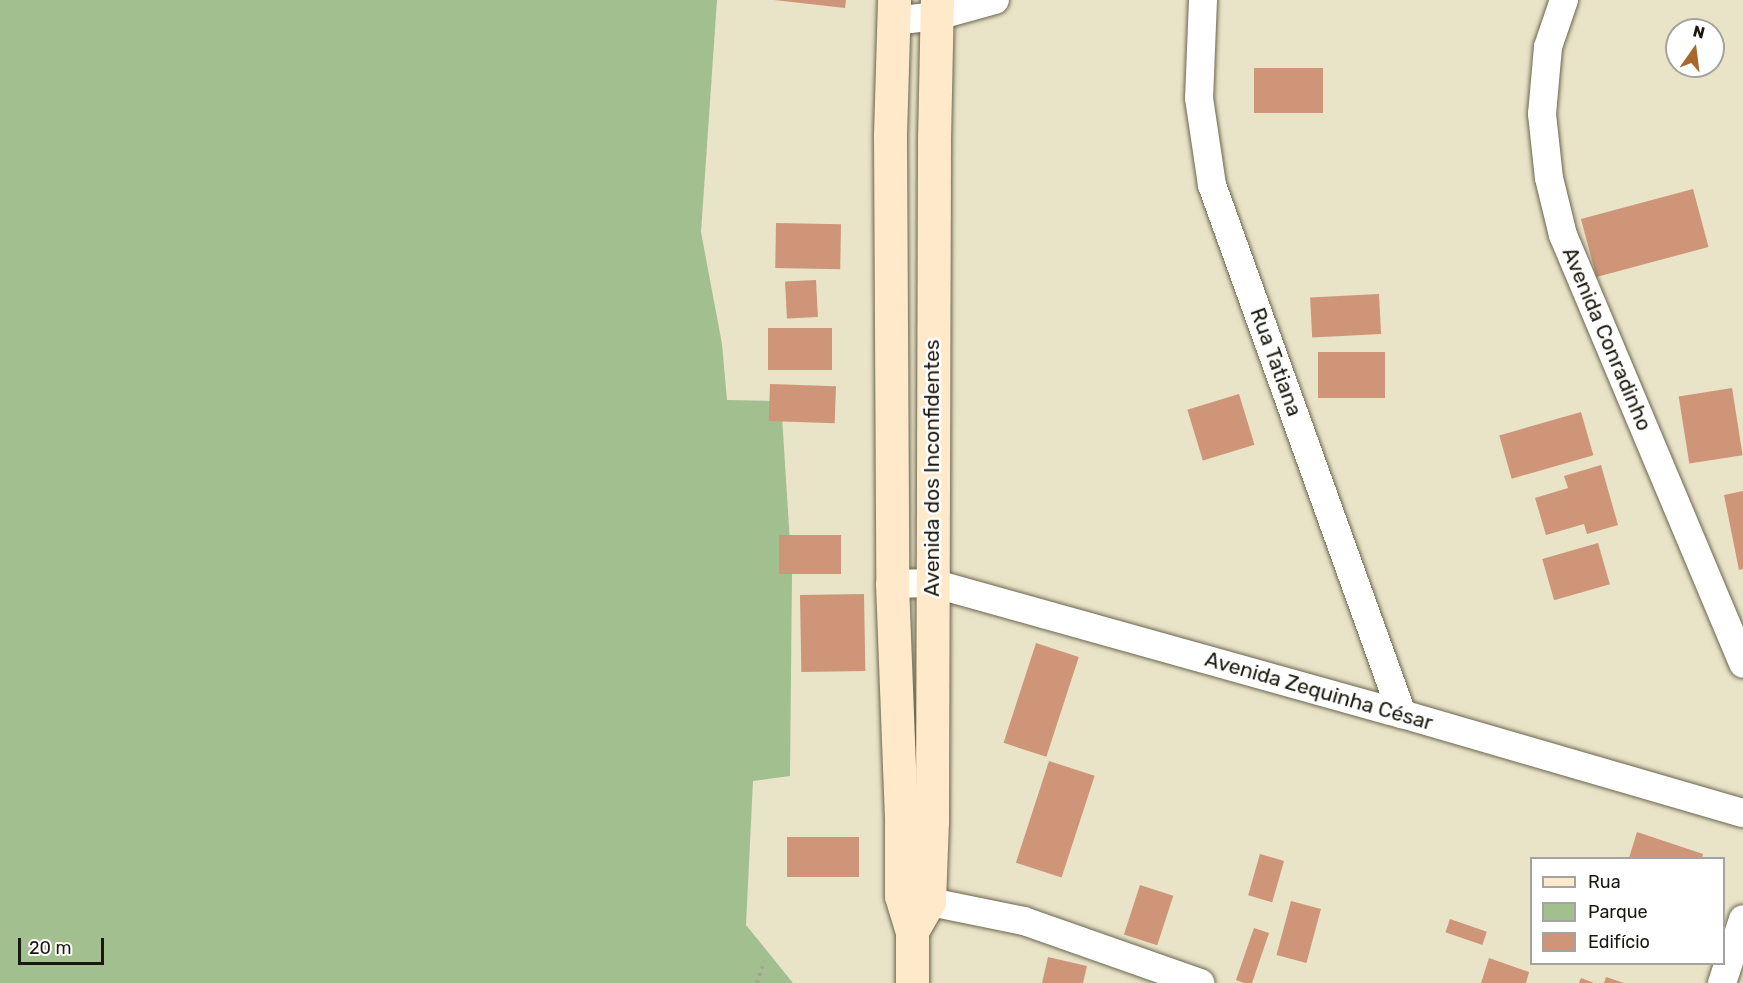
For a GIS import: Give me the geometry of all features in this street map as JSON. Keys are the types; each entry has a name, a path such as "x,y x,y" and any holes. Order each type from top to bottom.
{"street":[{"path":"893,10 937,8 996,0"},
{"name":"Rua Tatiana","path":"1203,0 1199,98 1212,185 1402,714"},
{"name":"Avenida Conradinho","path":"1564,0 1548,47 1542,114 1549,178 1563,235 1743,664"},
{"name":"Avenida dos Inconfidentes","path":"912,983 912,931 915,899 932,821 937,8"},
{"name":"Avenida dos Inconfidentes","path":"893,10 890,135 892,584 901,823 915,899"},
{"name":"Avenida Zequinha César","path":"892,584 932,583 1402,714 1743,813"},
{"path":"915,899 1024,921 1200,983"},
{"path":"1722,983 1743,919"}],"path":[{"path":"757,983 764,961"}],"green space":[{"path":"0,0 717,0 701,232 722,344 727,400 781,401 792,574 790,776 753,781 746,925 793,983 0,983"}],"building":[{"path":"774,0 846,0 845,8"},
{"path":"1254,68 1323,68 1323,113 1254,113"},
{"path":"1693,189 1709,247 1596,277 1581,219"},
{"path":"776,223 841,224 840,269 775,268"},
{"path":"816,280 818,317 787,319 785,282"},
{"path":"1379,294 1381,334 1312,338 1310,298"},
{"path":"768,328 832,328 832,370 768,370"},
{"path":"1318,352 1385,352 1385,398 1318,398"},
{"path":"770,384 836,386 835,423 769,421"},
{"path":"1732,388 1743,455 1689,464 1679,396"},
{"path":"1239,394 1254,445 1203,460 1187,410"},
{"path":"1581,412 1593,455 1512,479 1499,435"},
{"path":"1601,465 1618,525 1587,534 1584,524 1546,535 1535,498 1568,488 1564,476"},
{"path":"1743,491 1743,569 1739,570 1724,495"},
{"path":"779,535 841,535 841,574 779,574"},
{"path":"1598,543 1610,584 1554,600 1542,559"},
{"path":"864,594 865,671 801,672 800,595"},
{"path":"1036,643 1079,657 1046,757 1004,743"},
{"path":"1049,761 1095,776 1062,878 1016,863"},
{"path":"1637,832 1703,854 1702,857 1629,857"},
{"path":"787,837 859,837 859,877 787,877"},
{"path":"1260,854 1284,861 1272,902 1248,895"},
{"path":"1140,885 1173,896 1157,945 1124,934"},
{"path":"1291,901 1321,909 1306,963 1277,955"},
{"path":"1450,919 1487,932 1482,945 1445,932"},
{"path":"1254,928 1269,933 1252,983 1244,983 1236,980"},
{"path":"1048,957 1087,966 1083,983 1042,983"},
{"path":"1489,958 1529,972 1526,983 1481,983"},
{"path":"1606,977 1624,983 1604,983"},
{"path":"1581,978 1594,983 1579,983"}]}
